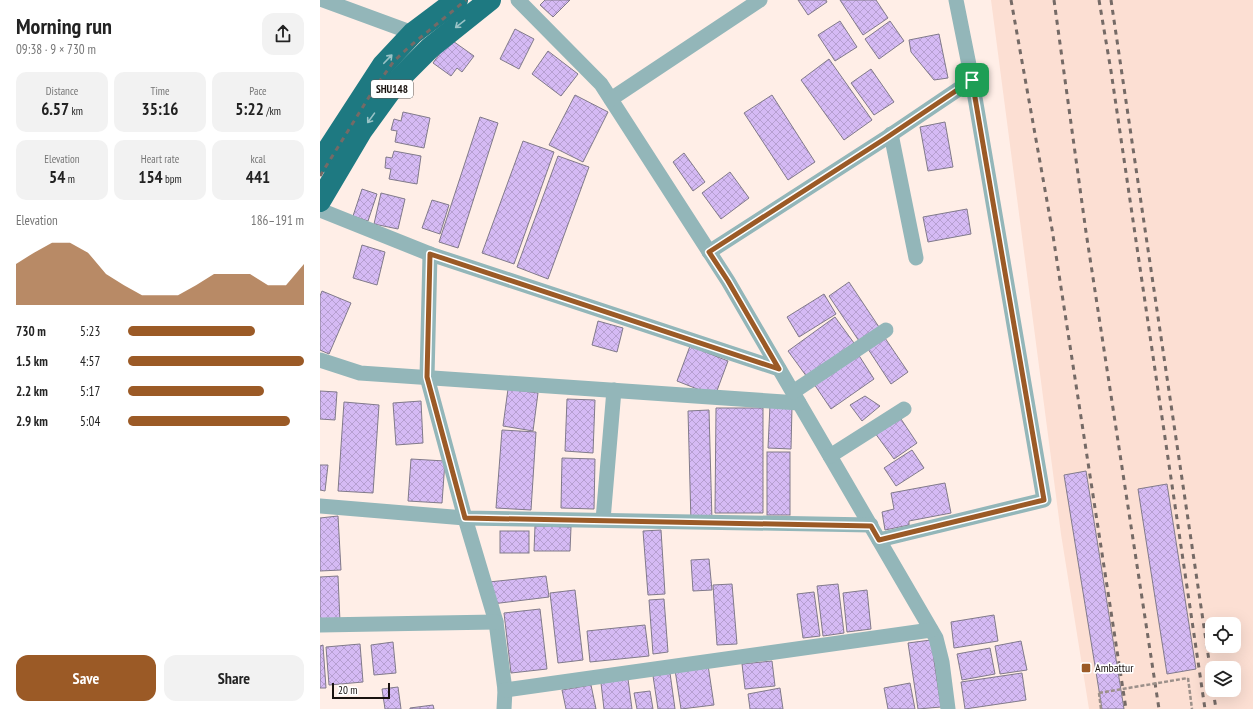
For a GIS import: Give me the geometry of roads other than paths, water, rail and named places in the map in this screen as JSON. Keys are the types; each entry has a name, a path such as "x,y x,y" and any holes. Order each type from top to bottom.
{"highway":[{"name":"SHU148","path":"320,162 383,65 413,32 457,0"},
{"name":"SHU148","path":"320,201 362,130 399,79 430,48 490,0"}],"street":[{"path":"323,0 413,32"},
{"path":"518,0 601,84 728,281 936,638 942,662 948,709"},
{"path":"611,99 760,0"},
{"path":"879,540 1044,500 972,80 956,0"},
{"path":"709,252 972,80"},
{"path":"891,134 916,258"},
{"path":"320,210 430,254 779,369"},
{"path":"430,254 427,377 465,518 496,622 505,690 504,709"},
{"path":"320,360 360,372 614,390 796,398 886,330"},
{"path":"603,520 614,390"},
{"path":"830,456 904,409"},
{"path":"320,506 465,518 871,526"},
{"path":"320,625 496,622"},
{"path":"505,690 931,630"}],"railway":[{"path":"320,176 374,89 394,61 466,0"},
{"path":"1011,0 1052,229 1126,709"},
{"path":"1054,0 1086,232 1159,709"},
{"path":"1099,0 1111,71 1205,709"},
{"path":"1111,0 1209,661"},
{"path":"1214,697 1216,709"}],"place":[{"name":"Ambattur","path":"1086,668"}]}
